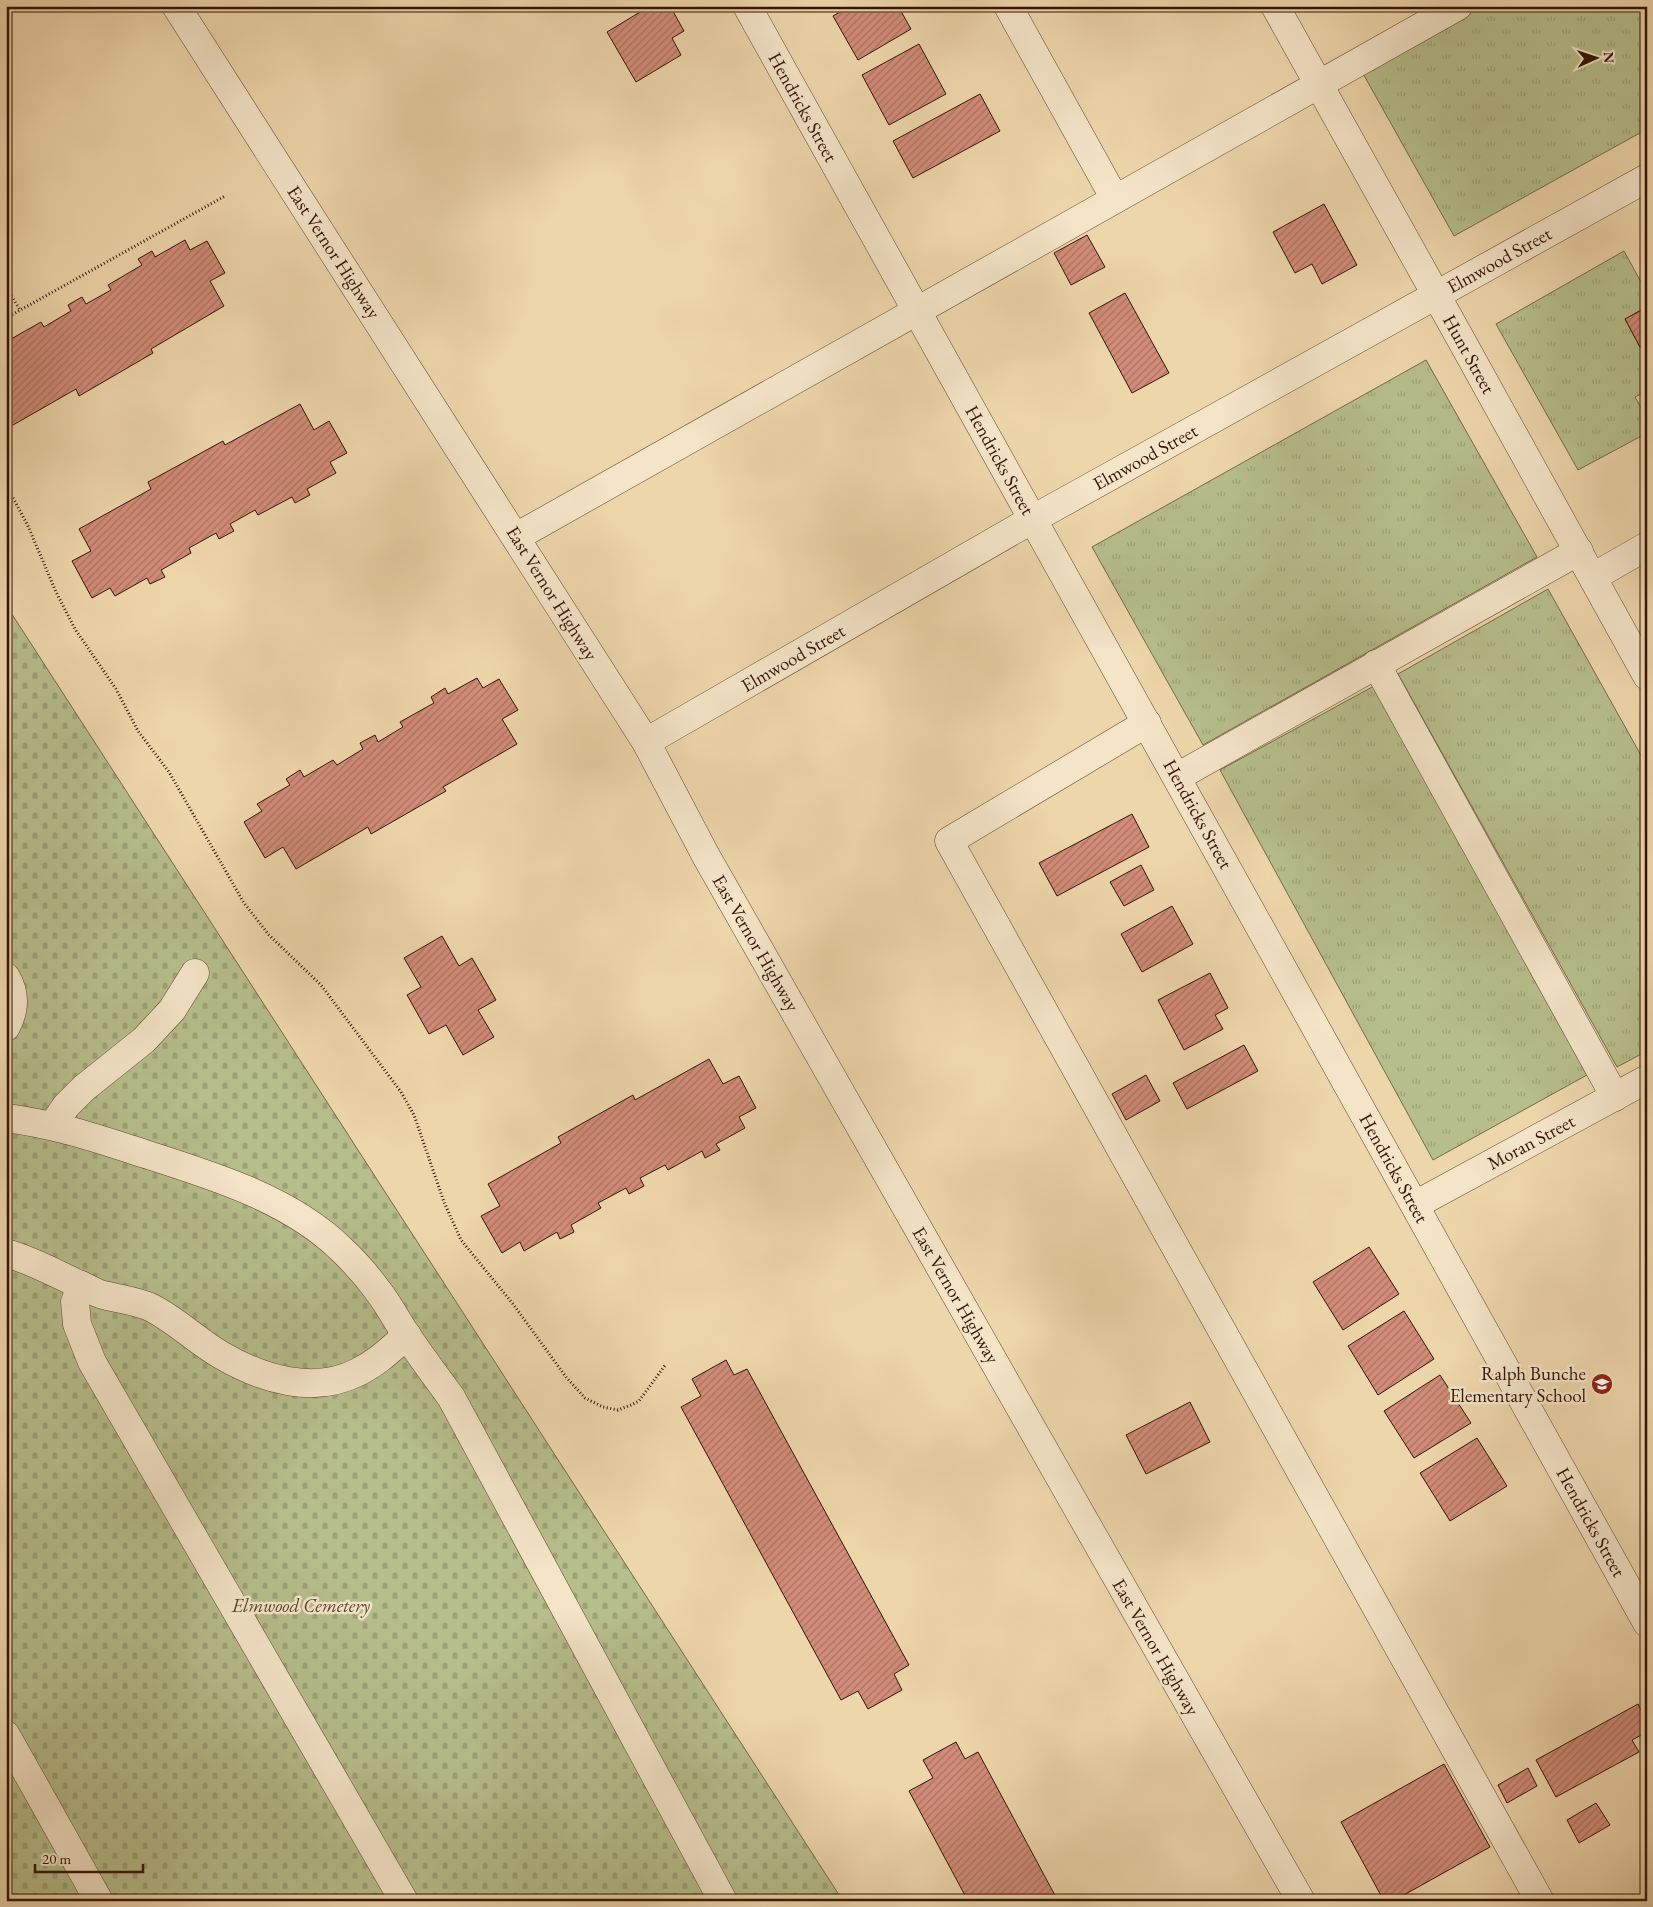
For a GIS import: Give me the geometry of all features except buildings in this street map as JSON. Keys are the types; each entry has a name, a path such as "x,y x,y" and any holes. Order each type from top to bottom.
{"street":[{"name":"East Vernor Highway","path":"176,6 646,742 706,856 1301,1901"},
{"name":"Hendricks Street","path":"747,6 1647,1623"},
{"path":"1008,6 1115,199"},
{"name":"Hunt Street","path":"1275,6 1647,676"},
{"path":"516,537 1458,6"},
{"name":"Elmwood Street","path":"646,742 1033,520 1647,178"},
{"path":"1593,577 1647,546"},
{"path":"1177,777 1579,551"},
{"path":"1376,664 1614,1097"},
{"path":"1147,723 949,841 1540,1901"},
{"path":"53,1125 66,1106 84,1088 144,1040 172,1010 195,973"},
{"path":"6,977 10,984 14,1002 12,1017 6,1027"},
{"name":"Moran Street","path":"1415,1205 1647,1079"},
{"path":"6,1118 53,1125 186,1167 266,1199 305,1219 341,1249 361,1269 451,1397 723,1901"},
{"path":"6,1254 26,1259 100,1294 150,1308 177,1323 220,1355 288,1382 306,1384 325,1382 358,1373 376,1361 407,1335"},
{"path":"80,1284 75,1302 77,1324 92,1362 404,1901"},
{"path":"6,1735 99,1901"}],"path":[{"path":"6,318 225,196"},
{"path":"6,287 20,310"},
{"path":"6,490 13,498 28,526 56,592 75,629 116,689 138,731 169,772 244,903 270,935 326,992 401,1092 414,1115 444,1202 461,1240 513,1304 566,1377 585,1398 603,1407 618,1410 631,1405 639,1401 666,1364"}],"green space":[{"path":"1475,6 1647,6 1647,129 1454,236 1361,70"},
{"path":"1624,251 1647,293 1647,307 1625,319 1640,347 1647,343 1647,391 1635,397 1647,418 1647,433 1578,470 1496,324"},
{"path":"1426,360 1537,557 1203,745 1092,547"},
{"path":"1548,589 1647,766 1647,1051 1617,1067 1398,674"},
{"name":"Elmwood Cemetery","path":"6,605 843,1901 6,1901"},
{"path":"1374,686 1587,1075 1433,1160 1220,770"}],"place":[{"name":"Ralph Bunche Elementary School","path":"1602,1384"}]}
